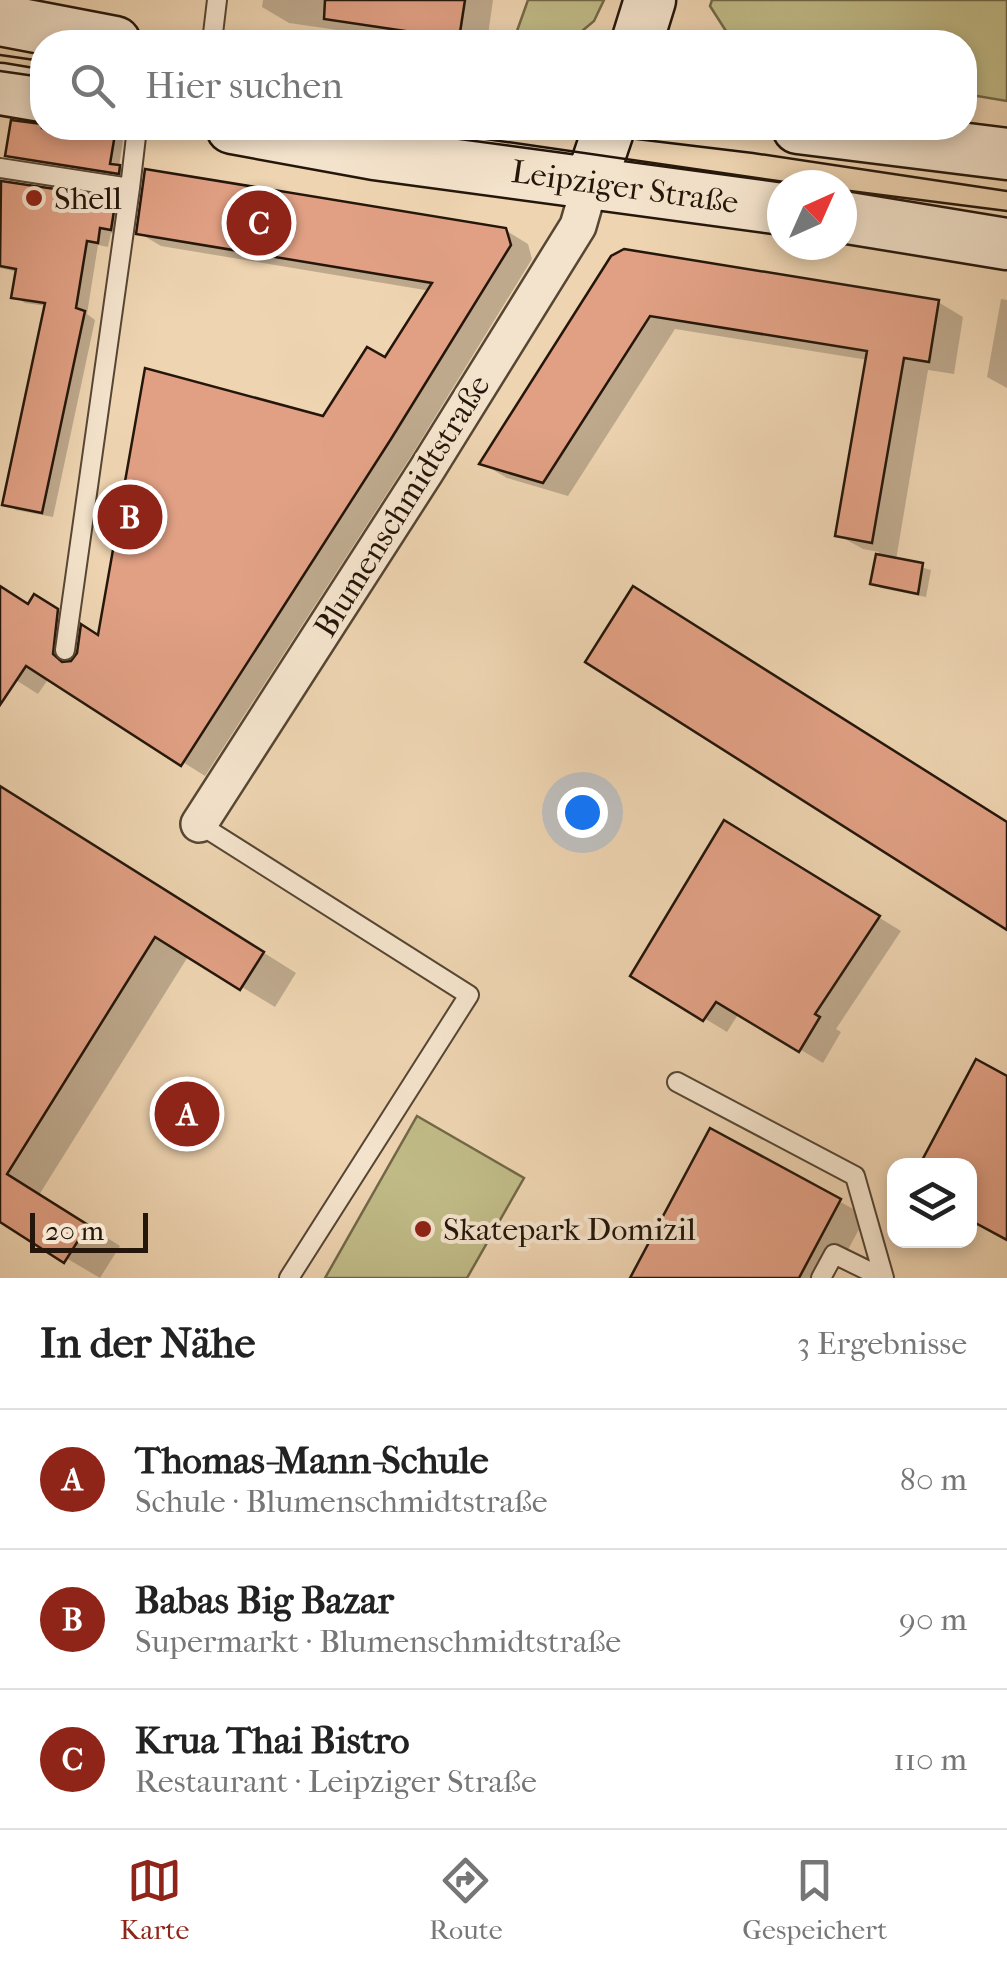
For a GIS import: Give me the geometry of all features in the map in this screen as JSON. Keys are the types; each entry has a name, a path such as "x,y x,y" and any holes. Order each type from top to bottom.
{"main road":[{"path":"641,30 650,0"},
{"path":"0,20 52,30"},
{"path":"0,89 30,94"},
{"name":"Leipziger Straße","path":"298,140 374,154 767,206"},
{"path":"591,182 606,140"},
{"path":"894,140 1007,154"},
{"path":"857,220 1007,244"}],"street":[{"name":"Blumenschmidtstraße","path":"199,824 578,226 591,182"}],"lane":[{"path":"213,30 217,0"},
{"path":"65,650 136,140"},
{"path":"0,168 130,188"},
{"path":"199,824 469,995 289,1278"},
{"path":"677,1082 855,1176 883,1278"},
{"path":"822,1278 834,1254 883,1278"}],"shaded area":[{"path":"528,0 604,0 594,21 583,30 517,30"},
{"path":"712,0 1007,0 1007,101 977,96 977,30 725,30 710,6"},
{"name":"Skatepark Domizil","path":"417,1116 524,1178 467,1278 325,1278"}],"building":[{"path":"325,0 465,0 460,30 398,30 324,19"},
{"path":"11,120 30,122 30,140 114,140 110,164 120,165 119,174 5,156"},
{"path":"145,169 506,228 511,245 181,766 26,666 0,705 0,586 28,604 34,594 58,609 53,654 62,662 71,661 77,653 81,624 98,635 145,368 323,416 367,347 385,357 432,283 136,234"},
{"path":"1,181 116,198 111,230 100,228 98,243 87,241 76,308 85,311 42,513 2,505 45,303 11,298 16,269 0,266"},
{"path":"624,249 939,300 929,362 904,358 872,543 835,536 867,351 650,316 543,483 479,464 611,256"},
{"path":"876,554 923,563 918,594 870,584"},
{"path":"633,586 1007,822 1007,930 585,662"},
{"path":"0,786 264,952 240,990 155,937 7,1174 88,1225 64,1263 0,1222"},
{"path":"724,820 880,916 815,1014 820,1017 799,1052 716,1002 703,1021 630,976"},
{"path":"976,1059 1007,1076 1007,1240 977,1224 977,1158 923,1158"},
{"path":"710,1128 841,1199 799,1278 630,1278"}],"tram line":[{"path":"0,55 30,59"},
{"path":"0,71 30,75"},
{"path":"493,140 767,179"},
{"path":"645,140 1007,191"},
{"path":"857,192 1007,211"}],"place":[{"name":"Shell","path":"34,198"},
{"name":"Krua Thai Bistro","path":"259,223"},
{"name":"Babas Big Bazar","path":"130,517"},
{"name":"Thomas-Mann-Schule","path":"187,1114"},
{"name":"Skatepark Domizil","path":"423,1229"}]}
